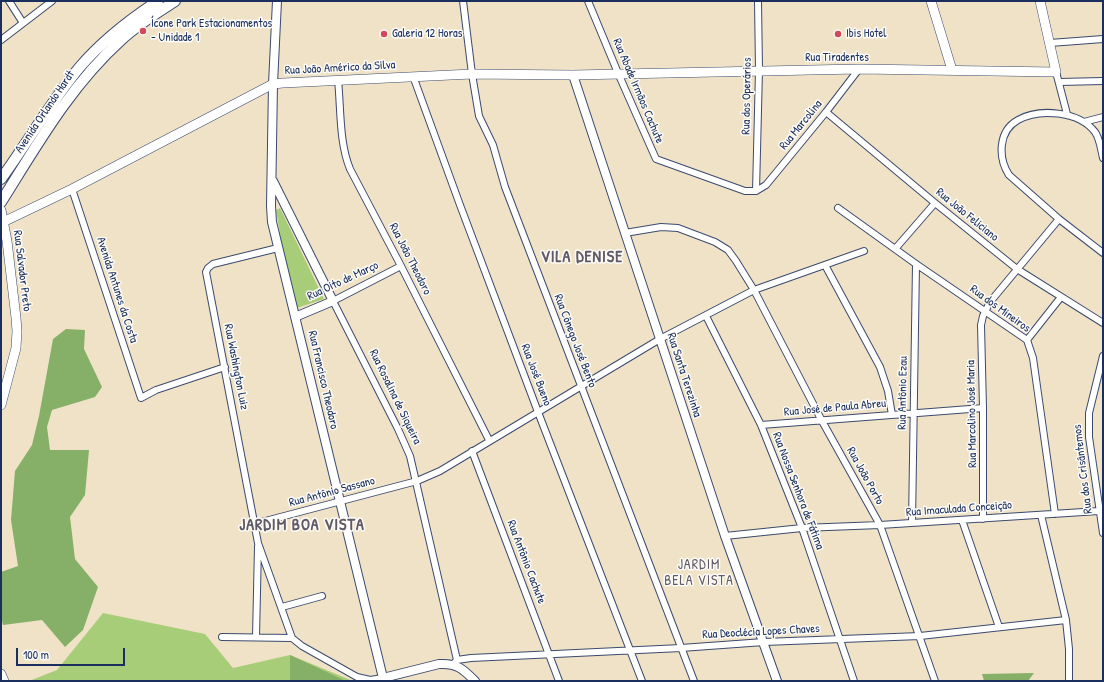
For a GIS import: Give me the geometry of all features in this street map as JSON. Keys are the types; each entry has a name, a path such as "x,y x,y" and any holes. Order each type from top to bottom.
{"main road":[{"name":"Avenida Orlando Hardt","path":"2,175 80,67 116,32 138,14 158,1"},
{"name":"Avenida Orlando Hardt","path":"1,202 56,116 86,75 121,40 175,1"},
{"path":"931,1 952,70"},
{"path":"1040,1 1056,72"},
{"name":"Rua Tiradentes","path":"618,74 859,69 1056,72"},
{"name":"Rua João Américo da Silva","path":"3,223 72,189 273,84 472,74 618,74"},
{"name":"Rua Salvador Preto","path":"1,210 17,331 16,348 1,405"},
{"path":"1,674 4,681"}],"street":[{"path":"9,1 22,24"},
{"path":"1,40 52,1"},
{"name":"Rua Francisco Theodoro","path":"277,1 273,84 272,222 383,678"},
{"name":"Rua Cônego José Bento","path":"463,1 479,116 495,151 505,187 694,681"},
{"name":"Rua Abade Irmãos Cachute","path":"588,1 618,74 657,160 745,191 756,191"},
{"name":"Rua dos Operários","path":"756,191 759,70 758,1"},
{"path":"1050,43 1103,39"},
{"name":"Rua Marcolina","path":"756,191 766,185 859,69"},
{"path":"1056,72 1066,114"},
{"name":"Rua Santa Terezinha","path":"573,74 724,536 777,681"},
{"name":"Rua José Bueno","path":"413,76 465,220 642,681"},
{"name":"Rua João Theodoro","path":"338,80 343,146 350,169 402,266 489,440"},
{"path":"1059,82 1103,81"},
{"name":"Rua João Feliciano","path":"826,112 1017,269 1103,323"},
{"path":"1103,158 1100,143 1095,132 1084,122 1066,114 1034,114 1016,121 1005,134 1001,151 1005,168 1009,174 1059,219 1103,253"},
{"path":"1084,122 1103,117"},
{"name":"Rua Rosalina de Siqueira","path":"272,178 405,443 410,456 417,481 455,662"},
{"name":"Avenida Antunes da Costa","path":"72,189 141,398 156,390 225,367"},
{"path":"895,249 935,203"},
{"name":"Rua dos Mineiros","path":"838,208 916,264 1027,340 1033,358 1055,514"},
{"path":"985,311 990,302 1059,219"},
{"name":"Rua João Porto","path":"625,233 661,227 678,228 715,242 728,250 736,261 754,290 822,421 880,525 935,681"},
{"name":"Rua Washington Luiz","path":"278,248 213,264 208,268 207,276 258,543 292,638"},
{"name":"Rua Antônio Sassano","path":"254,524 417,481 440,471 489,440 660,339 754,290 864,251"},
{"name":"Rua Antônio Ezau","path":"912,523 916,264"},
{"name":"Rua Oito de Março","path":"295,317 333,301 402,266"},
{"path":"825,266 880,367 888,391 892,415"},
{"path":"1027,340 1061,297"},
{"name":"Rua Marcolino José Maria","path":"983,519 981,325 985,311"},
{"name":"Rua Nossa Senhora de Fátima","path":"706,316 761,425 802,528 854,681"},
{"name":"Rua dos Crisântemos","path":"1103,356 1089,413 1088,424 1088,438 1103,533"},
{"name":"Rua José de Paula Abreu","path":"761,425 983,408"},
{"name":"Rua Antônio Cachute","path":"472,451 559,681"},
{"name":"Rua Imaculada Conceição","path":"724,536 802,528 880,525 1099,511"},
{"path":"1041,515 1066,620 1069,649 1069,681"},
{"path":"962,520 999,627"},
{"name":"Rua Washington Luiz","path":"256,637 258,543"},
{"path":"282,607 322,596"},
{"name":"Rua Deoclécia Lopes Chaves","path":"455,662 550,654 681,648 764,642 920,636 1066,620"},
{"path":"222,637 292,638 302,646 357,677 370,680 439,664 455,662 475,681"}],"green space":[{"path":"280,208 324,299 297,308 282,246 276,210"},
{"path":"66,329 85,330 84,349 102,387 95,397 52,410 47,427 50,450 89,450 85,495 70,517 75,559 98,587 83,630 65,647 42,620 3,625 1,617 1,572 18,566 11,520 15,471 32,445 39,416 53,339"},
{"path":"103,613 205,634 233,668 290,655 353,681 29,681 57,670"},
{"path":"290,655 346,681 290,681"},
{"path":"1034,673 1028,681 984,681 982,674"}],"place":[{"name":"Ícone Park Estacionamentos - Unidade 1","path":"143,31"},
{"name":"Galeria 12 Horas","path":"384,34"},
{"name":"Ibis Hotel","path":"838,34"}],"district":[{"name":"VILA DENISE","path":"582,258"},
{"name":"JARDIM BOA VISTA","path":"302,526"},
{"name":"JARDIM BELA VISTA","path":"699,574"}]}
